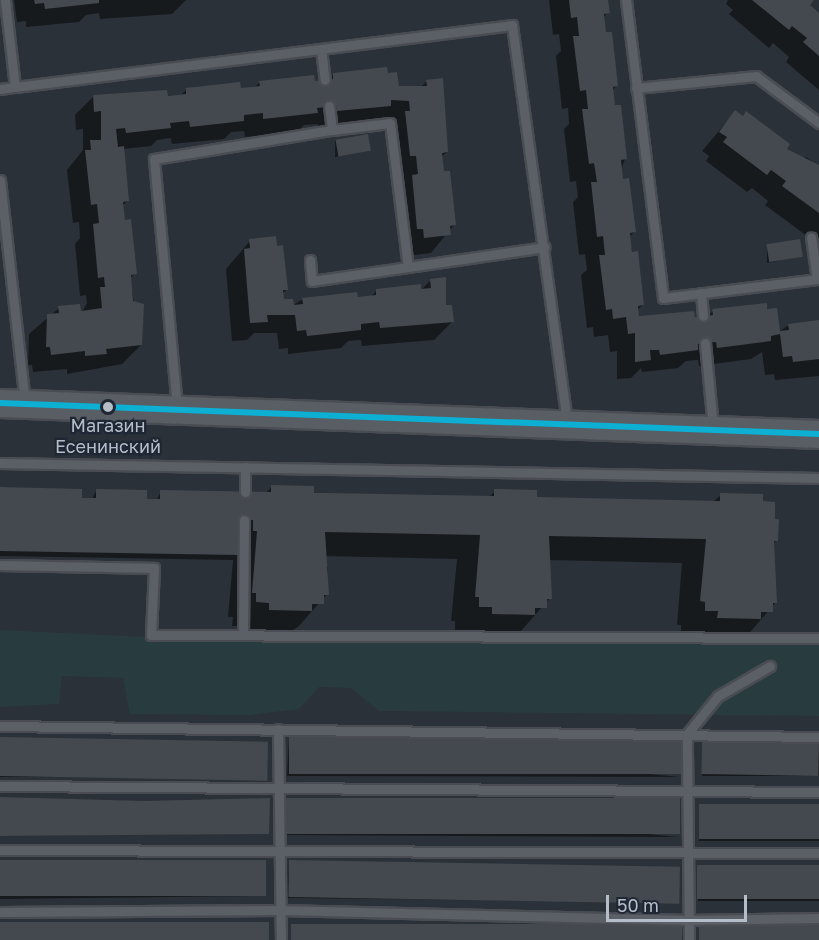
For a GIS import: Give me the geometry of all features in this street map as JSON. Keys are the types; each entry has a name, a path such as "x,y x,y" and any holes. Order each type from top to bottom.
{"street":[{"path":"13,404 819,434"}],"lane":[{"path":"5,0 15,87"},
{"path":"626,0 663,298 817,279 811,237"},
{"path":"0,89 512,25 545,247 568,424"},
{"path":"321,49 325,80"},
{"path":"636,88 756,76 819,123"},
{"path":"329,106 332,130"},
{"path":"178,409 154,159 332,130 390,123 408,267"},
{"path":"0,180 13,404"},
{"path":"310,260 312,281 545,247"},
{"path":"701,293 703,316"},
{"path":"705,343 713,430"},
{"path":"0,463 819,478"},
{"path":"245,467 245,492"},
{"path":"243,635 244,520"},
{"path":"0,565 154,568 151,636 819,638"},
{"path":"690,940 687,734 718,696 770,666"},
{"path":"0,726 819,737"},
{"path":"278,729 276,791 281,940"},
{"path":"0,786 276,791 819,792"},
{"path":"0,850 819,853"},
{"path":"0,912 280,910 689,920 819,918"}],"shaded area":[{"path":"0,630 230,641 819,644 819,716 379,711 351,688 319,687 299,709 250,715 130,714 123,678 62,676 59,704 0,707"}],"building":[{"path":"34,0 99,0 99,3 45,9 44,3 35,4"},
{"path":"569,0 608,0 610,13 604,14 606,32 612,32 618,86 613,87 615,105 621,105 627,159 621,160 623,179 629,178 636,232 630,233 632,252 638,251 644,305 638,306 639,316 694,311 695,317 713,315 712,309 767,303 767,309 777,308 780,331 789,330 788,324 819,320 819,359 793,362 792,356 783,357 780,334 771,336 771,341 717,348 716,342 698,344 698,350 660,355 659,350 650,350 651,360 635,362 635,333 628,334 626,317 613,319 612,309 606,310 599,255 605,255 603,236 597,237 591,182 597,182 594,163 589,164 582,109 588,109 586,90 580,91 573,36 579,36 577,17 571,18"},
{"path":"752,0 814,0 810,5 819,13 819,56 803,42 807,38 792,26 789,30"},
{"path":"387,67 388,73 397,72 399,86 427,86 426,80 443,78 448,152 442,153 444,171 450,171 456,225 450,226 451,235 424,238 423,229 417,229 412,175 418,174 416,156 410,156 405,111 410,111 409,101 391,100 391,106 337,111 336,106 317,108 318,113 263,119 263,113 244,115 244,121 190,127 189,121 170,123 171,128 126,133 125,128 116,129 118,147 124,146 129,201 123,202 125,220 131,219 137,274 131,275 133,301 144,304 142,345 106,349 107,354 85,356 85,351 51,355 50,347 46,347 47,314 59,313 58,306 80,304 81,311 102,308 100,287 105,287 104,277 98,278 93,224 99,223 97,204 91,205 85,150 91,150 90,140 101,140 101,111 94,112 93,95 167,90 168,96 186,94 186,88 240,82 241,88 260,86 259,81 314,75 315,81 333,79 333,73"},
{"path":"735,110 743,116 746,111 790,144 787,149 819,165 819,213 782,186 786,181 771,170 767,175 723,142 727,137 719,132"},
{"path":"368,134 371,151 338,156 336,140"},
{"path":"276,236 277,246 283,245 288,290 283,290 284,299 293,299 294,305 303,304 302,298 357,292 358,297 376,295 376,289 421,284 421,289 431,288 430,279 446,277 446,305 452,305 454,322 380,328 379,322 361,324 361,330 307,336 306,330 297,331 295,315 267,315 268,322 250,323 244,249 250,248 249,239"},
{"path":"800,239 803,257 769,262 766,244"},
{"path":"271,485 314,486 314,493 494,496 494,489 537,490 537,497 720,501 720,493 763,494 763,501 775,502 775,519 779,519 778,541 774,541 777,603 773,603 773,612 761,612 761,619 717,618 718,611 705,611 705,602 700,601 706,539 549,536 552,599 547,599 547,608 535,608 535,615 492,614 492,607 479,607 479,597 475,597 480,535 325,532 329,595 324,595 324,604 312,604 312,611 269,610 269,603 256,602 256,593 252,593 257,531 253,531 253,520 239,520 238,555 0,551 0,487 82,489 82,498 96,498 96,489 147,490 147,499 160,499 160,490 271,492"},
{"path":"0,737 268,742 267,781 0,776"},
{"path":"289,737 682,737 682,774 289,774"},
{"path":"702,739 819,741 818,776 701,774"},
{"path":"0,797 145,801 270,798 269,834 0,836"},
{"path":"285,798 680,798 680,834 285,834"},
{"path":"699,804 819,804 819,839 699,839"},
{"path":"0,860 266,860 266,896 0,896"},
{"path":"289,860 680,867 679,904 288,897"},
{"path":"697,865 819,865 819,899 697,899"},
{"path":"0,922 269,922 269,940 0,940"},
{"path":"291,924 682,924 682,940 291,940"},
{"path":"699,925 819,925 819,940 699,940"}],"transit line":[{"path":"0,403 819,434"}],"place":[{"name":"Магазин Есенинский","path":"108,407"}]}
